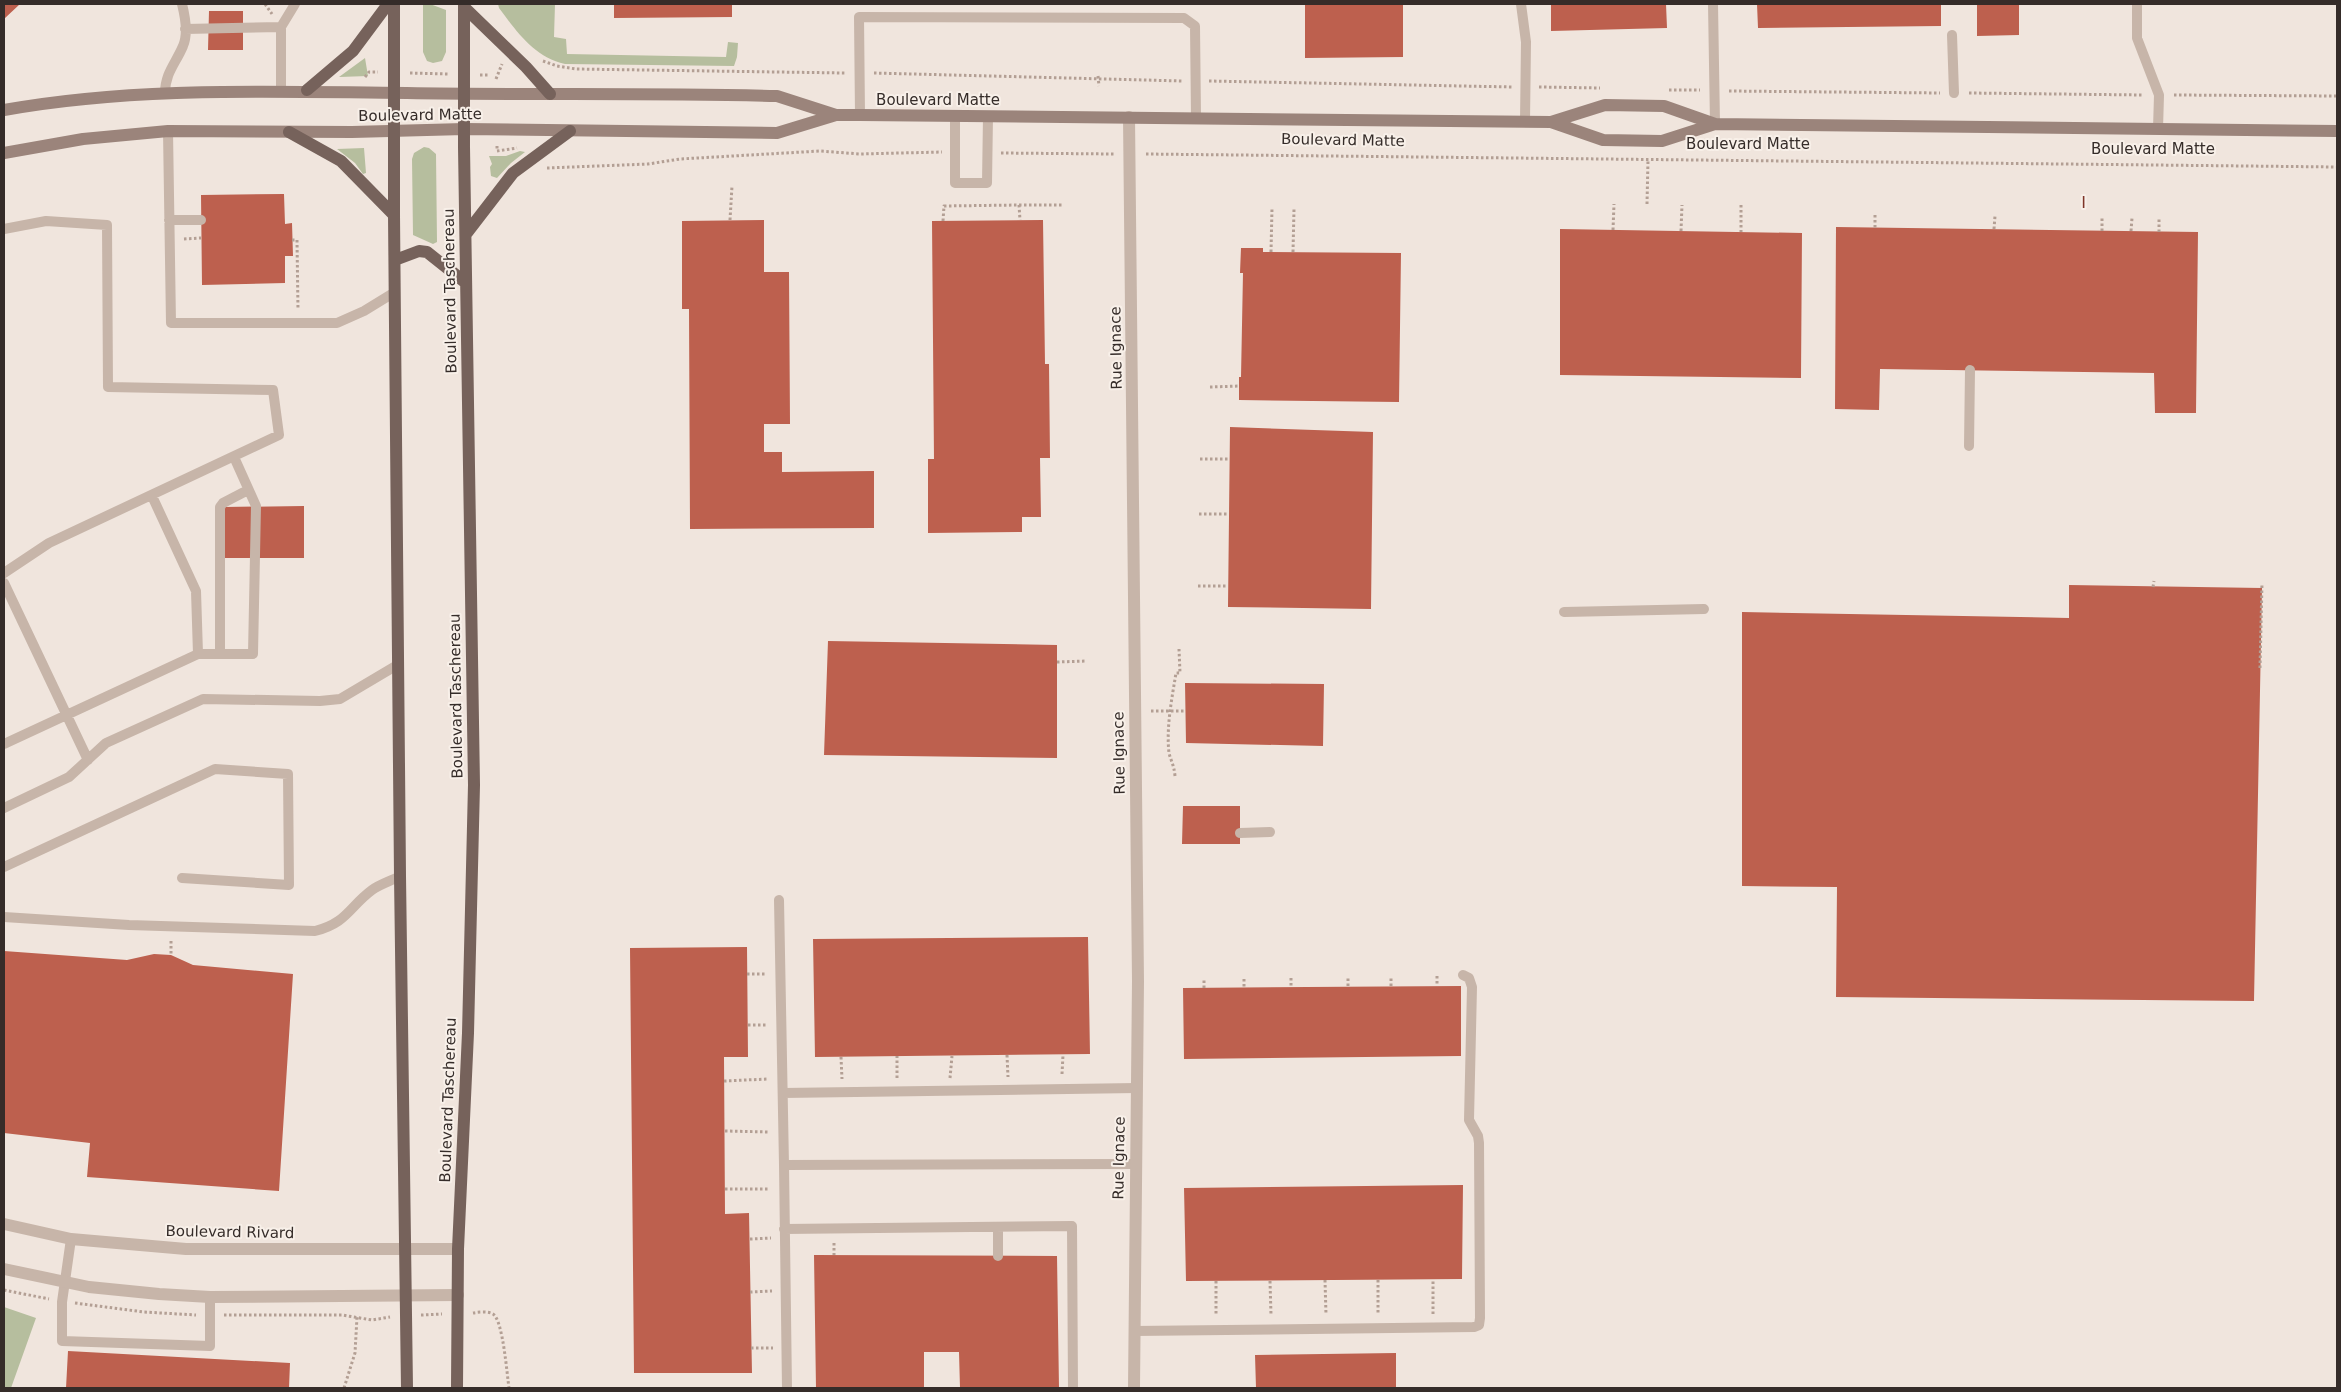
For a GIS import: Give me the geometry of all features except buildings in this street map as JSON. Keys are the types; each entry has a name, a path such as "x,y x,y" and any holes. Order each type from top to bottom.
{"main road":[{"path":"307,90 353,51 388,4"},
{"path":"394,4 400,876 408,1388"},
{"path":"464,6 526,67 550,94"},
{"name":"Boulevard Taschereau","path":"458,1388 458,1249 468,1033 474,785 463,75 464,6"},
{"name":"Boulevard Matte","path":"4,110 71,99 165,93 307,90 464,94 777,96 836,115"},
{"name":"Boulevard Matte","path":"4,153 83,139 168,131 289,132 464,129 777,133 836,115 1551,122 1605,105 1664,106 1715,124"},
{"name":"Boulevard Matte","path":"1551,122 1603,140 1662,141 1715,124 2337,131"},
{"path":"466,234 512,173 570,131"},
{"path":"289,132 341,162 394,215"},
{"path":"395,260 419,251 427,252 466,283"}],"street":[{"name":"Rue Ignace","path":"1129,118 1138,981 1134,1388"},
{"name":"Boulevard Rivard","path":"4,1224 71,1239 186,1249 458,1249"},
{"path":"4,1269 64,1283 135,1293 210,1297 458,1294"}],"lane":[{"path":"165,93 166,78 184,45 185,29 182,4"},
{"path":"281,91 281,27 295,4"},
{"path":"1521,4 1526,42 1525,122"},
{"path":"1713,4 1715,124"},
{"path":"2137,4 2137,38 2159,95 2158,129"},
{"path":"860,115 859,17 1184,18 1195,26 1196,118"},
{"path":"185,29 281,27"},
{"path":"1952,35 1954,93"},
{"path":"955,116 955,183 987,183 988,116"},
{"path":"168,131 170,323 337,324 364,311 395,292"},
{"path":"169,220 201,220"},
{"path":"4,229 46,221 107,225 108,387 273,390 279,436 49,543 4,573"},
{"path":"1969,446 1970,370"},
{"path":"4,744 198,654 253,654 256,506 234,457"},
{"path":"220,654 220,507 223,503 248,490"},
{"path":"152,496 196,591 198,654"},
{"path":"4,583 88,760"},
{"path":"1564,612 1704,609"},
{"path":"4,808 70,777 106,743 203,699 331,700 347,696 399,664"},
{"path":"4,867 215,769 288,774 289,884 182,878"},
{"path":"1240,833 1270,832"},
{"path":"4,917 307,932 326,928 344,918 372,890 400,876"},
{"path":"780,900 788,1388"},
{"path":"1134,1331 1432,1328 1474,1327 1478,1325 1480,1318 1479,1143 1478,1136 1469,1120 1472,987 1470,978 1463,975"},
{"path":"783,1093 1137,1088"},
{"path":"784,1165 1135,1164"},
{"path":"784,1234 998,1226 1072,1226 1074,1388"},
{"path":"998,1226 998,1256"},
{"path":"71,1239 64,1283 62,1341 210,1346 210,1297"}],"path":[{"path":"541,60 557,66 576,69 838,72"},
{"path":"496,78 504,62"},
{"path":"369,72 489,75"},
{"name":"Boulevard Matte","path":"879,74 1177,81"},
{"path":"1098,78 1099,86"},
{"path":"1218,81 1504,87"},
{"path":"1740,91 1931,93"},
{"path":"1973,93 2130,94"},
{"path":"2184,95 2337,96"},
{"path":"497,145 497,151 521,147"},
{"path":"542,163 547,168 555,169 600,165 656,164 680,159 820,151 860,154 938,152"},
{"path":"1002,153 1101,154"},
{"name":"Boulevard Matte","path":"1159,154 2337,167"},
{"path":"1647,204 1648,160"},
{"path":"730,220 732,186"},
{"path":"943,221 944,206 1062,204"},
{"path":"1613,230 1614,204"},
{"path":"1681,231 1682,204"},
{"path":"1019,205 1020,220"},
{"path":"1742,205 1742,232"},
{"path":"1271,252 1272,208"},
{"path":"1294,208 1294,252"},
{"path":"1874,215 1875,228"},
{"path":"1994,229 1995,216"},
{"path":"2102,218 2102,231"},
{"path":"2131,231 2132,218"},
{"path":"2159,218 2159,232"},
{"path":"191,239 201,238"},
{"path":"292,240 297,240 298,293"},
{"path":"1210,387 1239,386"},
{"path":"1200,459 1230,459"},
{"path":"1199,514 1229,514"},
{"path":"2153,587 2154,582"},
{"path":"2260,668 2262,583"},
{"path":"1198,586 1228,586"},
{"path":"1174,776 1174,763 1169,754 1170,711 1176,673 1180,673 1180,649"},
{"path":"1057,662 1087,661"},
{"path":"1165,711 1185,711"},
{"path":"1391,976 1391,986"},
{"path":"1436,976 1437,986"},
{"path":"1348,977 1348,986"},
{"path":"1291,978 1291,987"},
{"path":"1244,979 1244,987"},
{"path":"1204,980 1204,988"},
{"path":"1007,1055 1008,1064"},
{"path":"1062,1064 1063,1055"},
{"path":"897,1064 898,1056"},
{"path":"951,1064 952,1056"},
{"path":"842,1057 842,1065"},
{"path":"724,1081 783,1078"},
{"path":"725,1131 784,1132"},
{"path":"725,1189 784,1189"},
{"path":"750,1238 784,1234"},
{"path":"1432,1328 1433,1279"},
{"path":"1325,1280 1326,1329"},
{"path":"1378,1280 1378,1328"},
{"path":"1216,1281 1216,1330"},
{"path":"1270,1281 1271,1330"},
{"path":"4,1290 46,1299"},
{"path":"750,1292 785,1291"},
{"path":"79,1304 144,1312 195,1314"},
{"path":"228,1315 342,1315 372,1320 480,1312 492,1314 499,1322 509,1388"},
{"path":"344,1388 355,1353 358,1318"},
{"path":"751,1348 786,1348"}],"green space":[{"path":"423,4 430,4 446,10 446,52 442,61 433,63 427,61 423,52"},
{"path":"498,4 555,4 554,37 566,39 567,54 726,57 728,42 738,43 737,57 734,66 565,64 554,61 535,50 506,17"},
{"path":"365,58 368,76 339,77"},
{"path":"424,147 429,148 436,154 437,242 433,244 413,235 412,159 414,153"},
{"path":"364,148 366,173 363,174 355,163 337,149"},
{"path":"520,151 525,152 497,178 491,176 490,167 492,164 489,156 506,156"},
{"path":"4,1307 36,1318 11,1388 4,1388"}],"district":[{"name":"I","path":"2084,202"}]}
